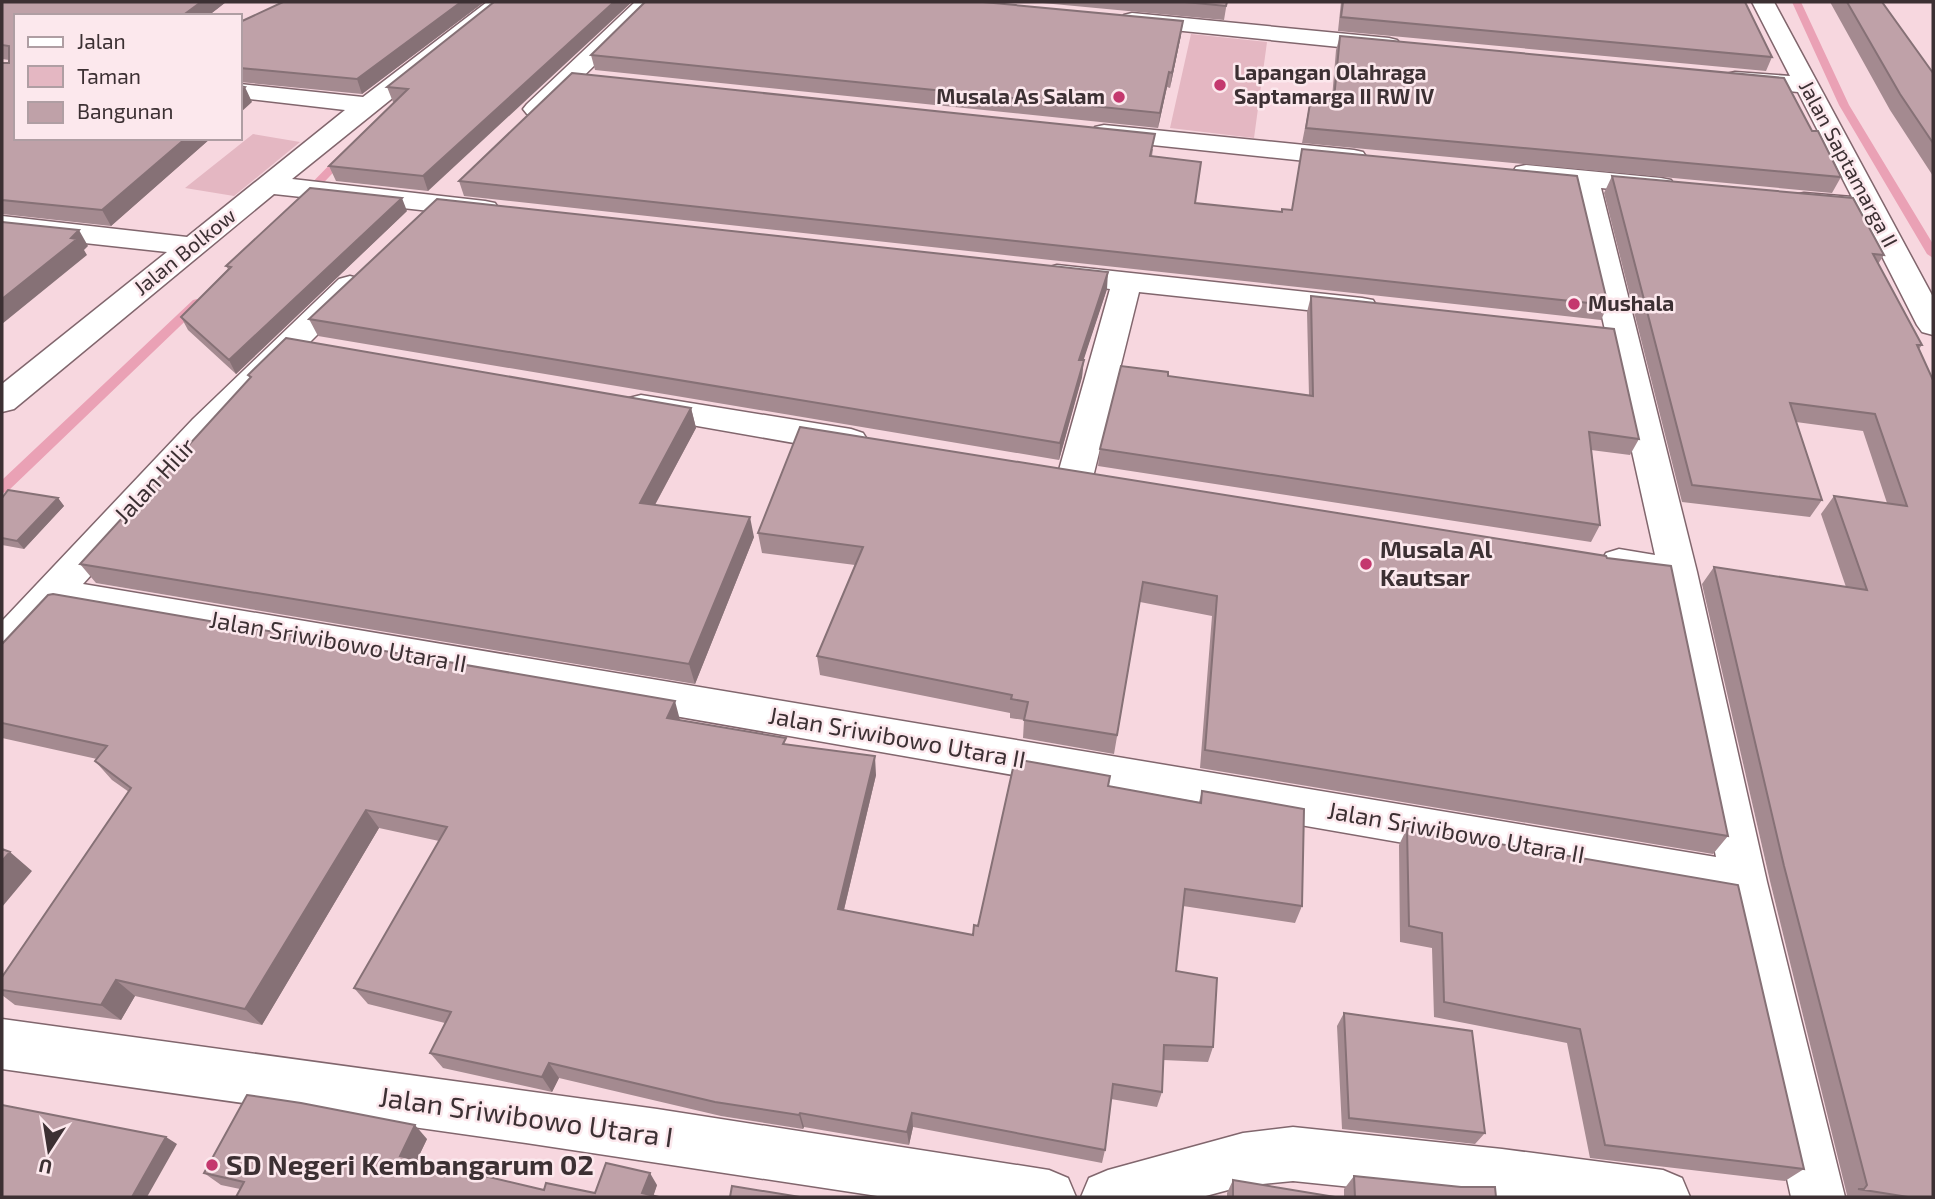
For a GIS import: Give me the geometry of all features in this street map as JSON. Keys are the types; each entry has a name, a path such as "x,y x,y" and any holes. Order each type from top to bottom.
{"street":[{"name":"Jalan Bolkow","path":"2,401 193,246 277,187 370,105 501,2"},
{"path":"511,133 583,79 649,2"},
{"name":"Jalan Saptamarga II","path":"1763,2 1933,325"},
{"path":"1115,18 1279,24 1418,48"},
{"path":"1709,76 1806,85"},
{"path":"242,91 370,105"},
{"path":"1083,131 1373,160"},
{"path":"1506,172 1681,188"},
{"path":"406,232 464,177"},
{"path":"1585,179 1608,334 1678,572 1744,882 1818,1197"},
{"path":"277,187 519,213"},
{"path":"1776,198 1871,207"},
{"path":"2,225 193,246"},
{"name":"Jalan Hilir","path":"2,648 205,427 367,269"},
{"path":"1030,271 1385,310"},
{"path":"1074,477 1127,281"},
{"path":"288,344 328,351"},
{"path":"610,401 883,446"},
{"path":"1584,557 1678,572"},
{"name":"Jalan Sriwibowo Utara II","path":"50,593 1744,882"},
{"name":"Jalan Sriwibowo Utara I","path":"2,1044 405,1099 877,1168 1049,1197"},
{"path":"1108,1197 1138,1191 1232,1161 1258,1155 1293,1154 1502,1176 1663,1197"}],"green space":[{"name":"Lapangan Olahraga Saptamarga II RW IV","path":"1191,34 1267,42 1254,138 1170,128"},
{"path":"253,134 300,142 234,196 185,188"}],"building":[{"path":"2,2 201,2 185,14 14,14 14,140 184,140 102,210 2,200 2,63 9,63 9,46 2,45"},
{"path":"283,2 461,2 357,79 242,68 242,21"},
{"path":"494,2 614,2 423,176 329,166 408,89 387,87"},
{"path":"645,2 983,2 1183,21 1160,113 591,55"},
{"path":"1185,2 1227,2 1226,6"},
{"path":"1343,2 1745,2 1772,57 1341,17"},
{"path":"1847,2 1882,2 1933,73 1933,143 1900,94"},
{"path":"1340,36 1784,78 1812,131 1818,131 1841,177 1306,128 1311,97 1334,99"},
{"path":"572,73 1155,134 1150,156 1201,162 1195,203 1282,212 1282,209 1292,210 1302,149 1577,176 1608,305 459,181"},
{"path":"1612,176 1853,198 1884,255 1873,254 1922,345 1917,345 1933,380 1933,1197 1908,1197 1858,1189 1864,1189 1867,1185 1784,866 1714,567 1867,590 1834,496 1907,506 1875,414 1790,403 1822,500 1692,485"},
{"path":"310,188 402,198 229,360 181,317 231,267 226,266"},
{"path":"437,199 1108,272 1079,360 1084,360 1060,443 309,319"},
{"path":"2,222 79,230 71,238 77,239 2,299"},
{"path":"1311,296 1614,329 1639,439 1589,432 1600,525 1100,449 1121,366 1168,372 1168,376 1313,396"},
{"path":"286,338 691,408 640,503 750,517 689,664 80,564 251,377 248,375"},
{"path":"800,427 1607,558 1671,566 1728,836 1205,750 1217,596 1143,582 1117,735 1024,720 1028,702 1011,699 1012,695 817,656 863,547 758,533"},
{"path":"8,490 58,498 17,541 2,538 2,498"},
{"path":"48,595 675,701 667,718 786,738 783,744 875,756 838,909 973,935 974,925 978,926 1015,759 1110,776 1108,786 1201,803 1202,791 1304,809 1302,906 1185,889 1176,971 1217,978 1213,1047 1164,1045 1162,1092 1113,1084 1105,1150 912,1113 907,1132 800,1113 799,1115 715,1102 549,1063 542,1077 430,1053 451,1012 354,988 447,827 366,810 245,1009 116,980 101,1005 2,990 2,977 131,788 95,761 107,746 2,723 2,644"},
{"path":"1407,828 1738,885 1804,1169 1605,1145 1580,1029 1444,1002 1442,933 1409,926"},
{"path":"2,849 10,852 2,861"},
{"path":"1344,1013 1472,1031 1485,1133 1349,1118"},
{"path":"247,1095 415,1125 400,1156 544,1190 546,1183 595,1193 606,1163 650,1173 642,1193 659,1197 236,1197 244,1182 204,1173"},
{"path":"2,1105 166,1137 132,1197 2,1197"},
{"path":"1354,1176 1461,1187 1495,1187 1496,1197 1355,1197"},
{"path":"1233,1180 1335,1197 1233,1197"},
{"path":"732,1186 800,1197 730,1197"}],"waterway":[{"path":"1796,2 1844,105 1933,254"},
{"path":"305,196 345,155"},
{"path":"2,488 197,303"}],"place":[{"name":"Lapangan Olahraga Saptamarga II RW IV","path":"1220,85"},
{"name":"Musala As Salam","path":"1119,97"},
{"name":"Mushala","path":"1574,304"},
{"name":"Musala Al Kautsar","path":"1366,564"},
{"name":"SD Negeri Kembangarum 02","path":"212,1165"}]}
